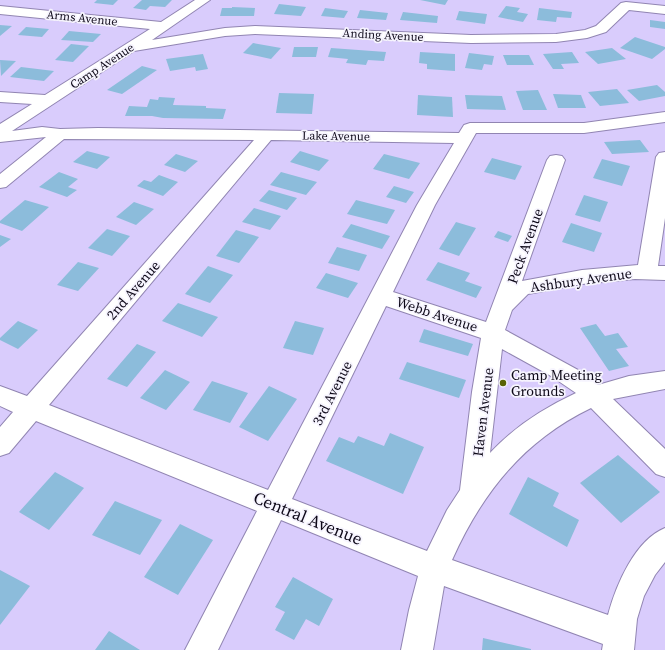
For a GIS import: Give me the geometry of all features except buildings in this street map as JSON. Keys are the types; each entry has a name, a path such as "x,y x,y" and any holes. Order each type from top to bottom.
{"street":[{"name":"Camp Avenue","path":"0,131 204,0"},
{"name":"Anding Avenue","path":"132,47 225,32 255,30 471,39 556,38 587,34 601,29 626,6 665,10"},
{"name":"Arms Avenue","path":"0,10 164,26"},
{"path":"0,96 48,100"},
{"path":"465,138 470,128 584,128 665,117"},
{"name":"Lake Avenue","path":"0,137 42,132 60,134 98,133 465,138"},
{"path":"0,183 60,134"},
{"name":"2nd Avenue","path":"0,445 267,135"},
{"name":"3rd Avenue","path":"201,650 426,205 465,138"},
{"path":"656,273 665,157"},
{"name":"Peck Avenue","path":"493,333 556,160"},
{"name":"Ashbury Avenue","path":"504,305 521,289 535,285 582,277 656,273"},
{"name":"Webb Avenue","path":"381,296 493,333 559,370 580,383 665,466"},
{"name":"Haven Avenue","path":"473,491 484,392 493,333"},
{"path":"417,650 422,612 434,568 452,527 473,491 493,467 514,445 537,427 562,412 594,396 665,380"},
{"name":"Central Avenue","path":"0,396 275,504 618,642"},
{"path":"618,642 625,604 636,578 651,556 665,541"}],"place":[{"name":"Camp Meeting Grounds","path":"503,383"}]}
